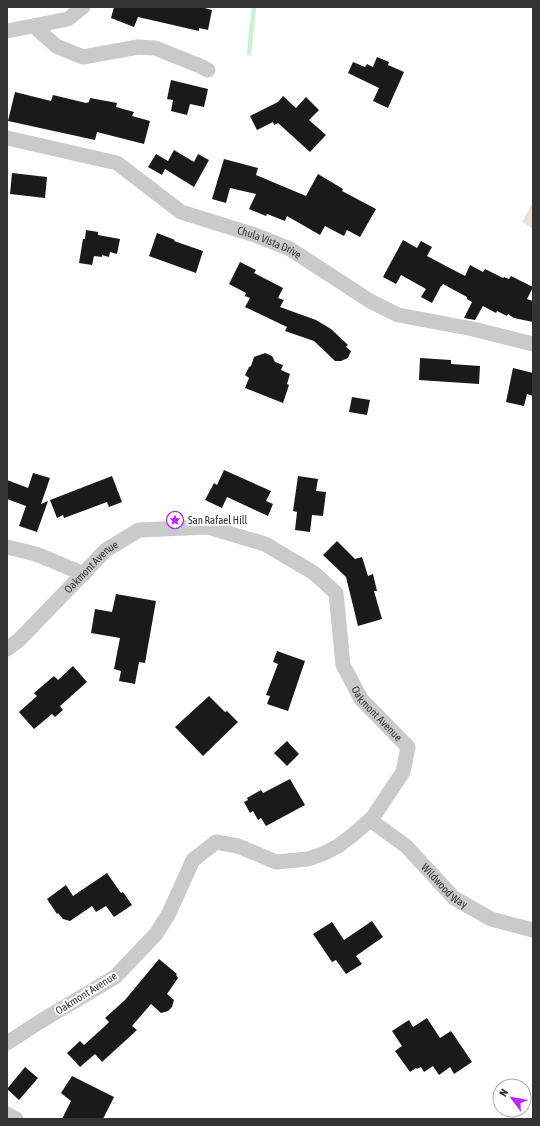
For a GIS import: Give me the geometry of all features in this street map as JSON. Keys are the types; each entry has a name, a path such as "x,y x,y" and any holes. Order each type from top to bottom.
{"street":[{"path":"7,31 68,19 84,7"},
{"path":"34,26 56,46 83,57 138,47 155,48 208,70"},
{"name":"Chula Vista Drive","path":"7,138 117,163 181,212 255,235 290,250 370,301 398,315 472,329 533,344"},
{"name":"Oakmont Avenue","path":"7,649 19,640 106,550 139,530 208,527 265,544 314,573 336,593 343,665 361,699 408,747 403,772 370,820 338,846 325,853 308,859 276,862 238,846 216,842 193,860 168,915 156,934 115,977 7,1043"},
{"path":"7,547 36,554 84,574"},
{"name":"Wildwood Way","path":"370,820 406,846 454,898 491,919 533,930"},
{"path":"7,1114 16,1119"}],"shaded area":[{"path":"533,202 533,229 522,222"}],"building":[{"path":"114,7 201,7 212,10 208,30 199,28 199,31 138,17 134,27 111,18"},
{"path":"377,57 389,62 388,65 404,72 388,108 373,101 379,88 348,73 353,62 365,67 367,64 373,67"},
{"path":"171,80 208,89 204,107 190,104 187,115 171,111 173,100 167,99"},
{"path":"15,92 51,101 53,95 86,103 89,102 90,98 117,103 116,107 134,112 132,116 150,121 144,144 97,132 95,140 8,121"},
{"path":"283,96 296,108 306,97 319,110 309,120 326,135 310,152 278,123 274,125 273,122 257,130 250,116 278,102"},
{"path":"174,150 194,162 198,154 209,160 194,187 165,169 162,175 148,167 156,154 168,161"},
{"path":"224,159 258,168 256,175 306,196 318,174 343,189 342,191 376,209 360,237 347,230 344,236 325,226 320,235 287,216 285,221 267,214 266,216 249,209 256,194 230,188 226,203 212,199"},
{"path":"12,173 47,177 45,198 10,194"},
{"path":"86,230 98,232 98,235 120,239 117,254 110,252 109,257 102,255 102,257 94,256 92,265 79,263"},
{"path":"157,233 175,240 174,241 203,251 196,273 149,256"},
{"path":"403,240 417,248 421,241 432,247 427,256 465,276 470,265 483,272 485,269 503,278 509,279 511,276 533,287 527,299 533,301 533,322 514,318 508,314 507,316 497,311 496,313 483,306 475,320 464,318 472,302 467,299 467,297 443,284 432,303 421,297 426,289 401,275 396,284 383,277"},
{"path":"240,262 256,270 254,273 283,288 278,298 284,300 280,307 316,320 331,329 348,345 346,347 351,351 348,358 341,361 335,361 314,341 285,331 287,327 245,307 250,298 245,296 246,293 229,284"},
{"path":"265,353 272,356 275,362 283,365 281,370 290,374 287,384 289,385 283,403 245,388 249,378 245,375 251,366 254,357"},
{"path":"420,358 451,360 451,364 480,366 479,384 419,380"},
{"path":"513,368 533,373 533,396 527,394 524,406 506,402"},
{"path":"352,397 370,400 367,415 349,412"},
{"path":"224,470 271,491 266,501 273,504 268,516 227,497 222,508 205,500 214,483 217,485"},
{"path":"33,473 50,478 41,504 48,501 37,532 19,526 26,506 7,499 7,480 28,488"},
{"path":"112,476 122,502 109,507 107,502 64,518 63,515 57,518 50,500"},
{"path":"298,476 318,479 316,491 326,492 323,516 312,515 310,532 295,530 297,512 293,511"},
{"path":"337,541 355,559 362,557 368,576 373,574 377,591 374,591 382,619 358,626 346,577 323,555"},
{"path":"116,594 156,601 145,663 139,662 135,684 119,681 121,671 114,669 120,638 91,633 95,609 112,612"},
{"path":"277,651 305,661 288,711 267,704 270,696 266,695 278,664 273,662"},
{"path":"73,666 87,682 60,706 63,710 55,717 52,714 34,729 19,712 37,696 34,693 54,676 58,680"},
{"path":"209,696 225,712 227,711 238,722 203,756 175,727"},
{"path":"287,741 299,754 287,766 274,753"},
{"path":"290,779 305,805 266,826 261,818 258,820 253,811 250,813 244,802 248,800 247,798 261,790 263,793"},
{"path":"107,873 121,893 123,892 132,905 114,917 106,906 96,912 92,906 70,921 63,919 58,913 57,914 47,899 66,885 73,896"},
{"path":"372,921 383,937 356,956 362,964 346,974 336,960 332,962 313,934 332,922 344,940"},
{"path":"159,959 177,974 176,975 178,978 167,994 174,1000 172,1007 168,1011 161,1013 151,1004 132,1026 137,1030 102,1062 95,1054 80,1067 67,1053 80,1041 84,1045 109,1022 105,1018 125,1000"},
{"path":"427,1018 440,1038 451,1031 472,1062 454,1074 450,1067 439,1075 433,1066 424,1072 421,1067 410,1072 395,1051 402,1046 392,1031 409,1020 413,1027"},
{"path":"25,1067 38,1078 19,1100 7,1089"},
{"path":"72,1076 114,1097 103,1119 62,1119 71,1101 61,1093"}],"waterway":[{"path":"249,53 254,7"}],"place":[{"name":"San Rafael Hill","path":"175,520"}]}
